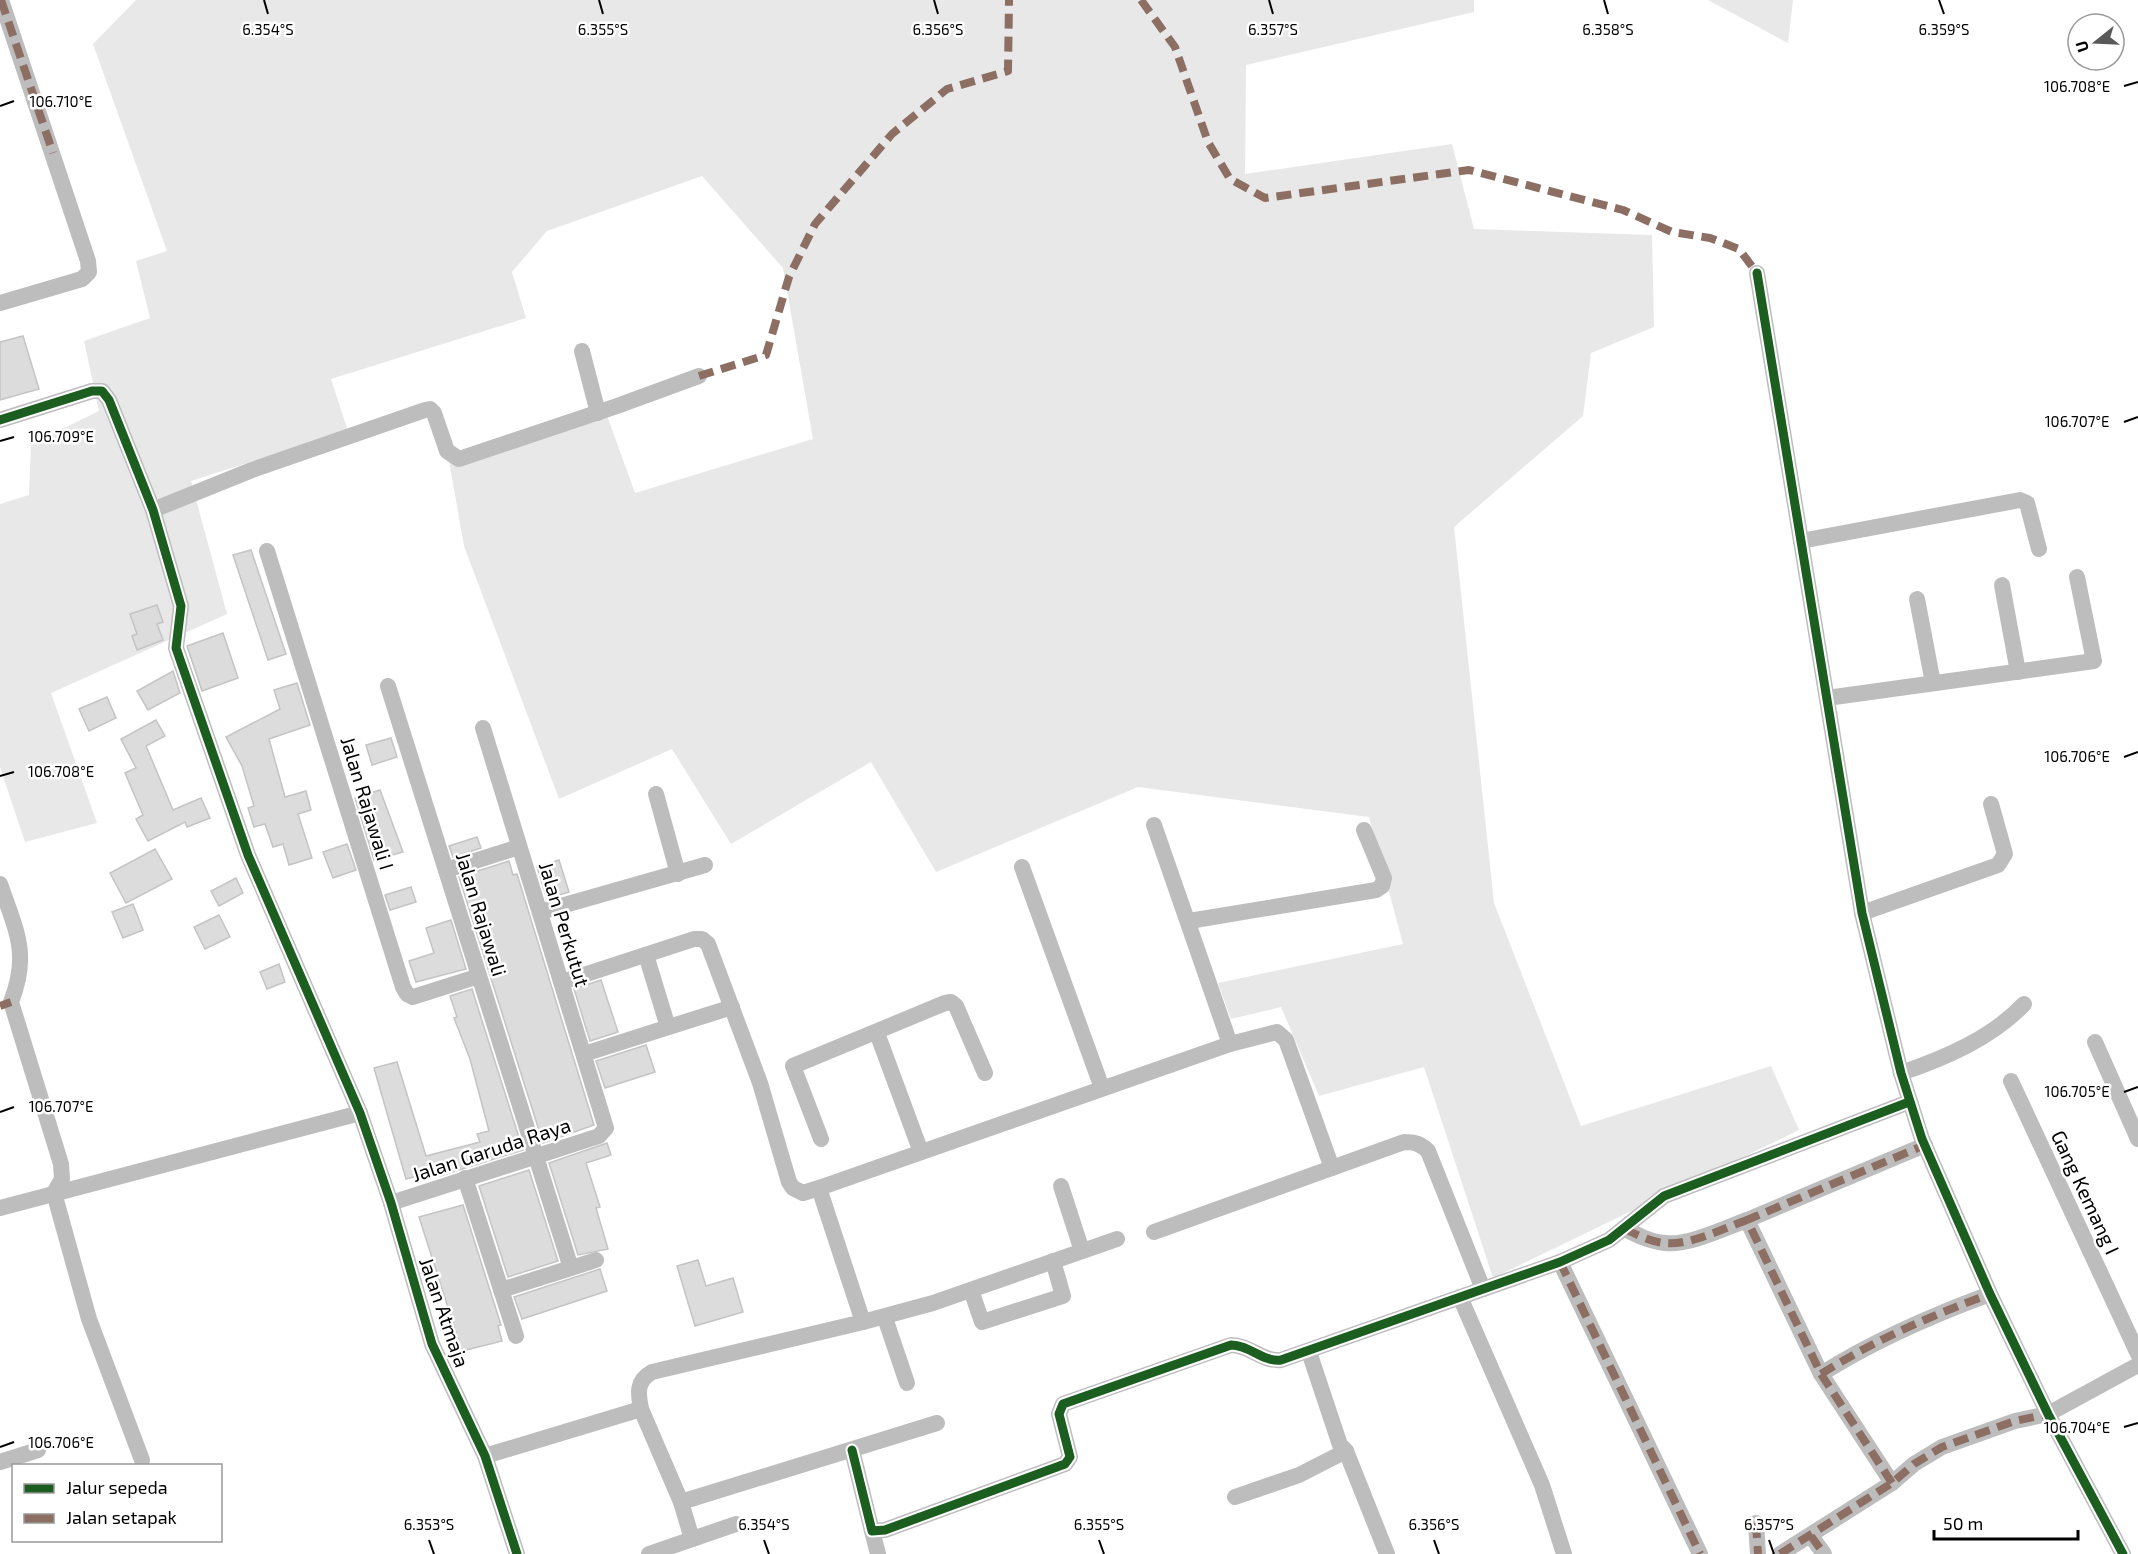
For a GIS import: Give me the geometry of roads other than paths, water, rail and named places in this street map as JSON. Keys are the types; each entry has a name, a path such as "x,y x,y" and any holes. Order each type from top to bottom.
{"street":[{"path":"0,303 82,279 89,272 88,261 1,0"},
{"path":"1757,273 1862,913 1909,1102 1925,1145 1990,1294 2048,1414 2123,1554"},
{"path":"582,351 598,412"},
{"path":"153,510 252,470 424,410 430,409 434,413 447,451 459,459 699,375"},
{"name":"Jalan Atmaja","path":"0,420 92,391 102,391 109,400 153,510 181,606 176,648 248,855 360,1113 391,1203 432,1344 485,1456 517,1554"},
{"path":"1801,541 2020,500 2027,503 2039,549"},
{"name":"Jalan Rajawali I","path":"267,551 403,987 407,994 413,997 479,976"},
{"path":"1827,698 2094,662 2077,577"},
{"path":"2002,585 2018,672"},
{"path":"1917,599 1933,683"},
{"name":"Jalan Rajawali","path":"388,686 571,1268"},
{"name":"Jalan Perkutut","path":"483,728 606,1123 603,1132"},
{"path":"656,794 678,874"},
{"path":"1862,913 1998,865 2005,854 1991,804"},
{"path":"1154,825 1230,1044"},
{"path":"1189,921 1376,890 1382,886 1384,878 1364,830"},
{"path":"446,870 519,847"},
{"path":"540,912 705,865"},
{"path":"1022,867 1102,1088"},
{"path":"0,884 20,941 19,979 5,1004 61,1164 62,1179 54,1193 89,1319 142,1460"},
{"path":"562,982 694,939 702,939 708,944 760,1083 789,1182 793,1188 803,1193 1102,1088 1271,1032 1281,1034 1332,1168"},
{"path":"645,955 668,1027"},
{"path":"822,1139 793,1066 951,1002 956,1006 985,1073"},
{"path":"1901,1073 1970,1044 2005,1024 2024,1004"},
{"path":"584,1054 732,1007"},
{"path":"877,1033 921,1152"},
{"path":"2095,1042 2138,1139"},
{"name":"Gang Kemang I","path":"2012,1081 2138,1354"},
{"path":"873,1532 1065,1464 1070,1457 1059,1414 1063,1404 1231,1345 1245,1347 1273,1361 1309,1352 1560,1262 1609,1240 1664,1196 1909,1102"},
{"path":"0,1208 360,1113"},
{"name":"Jalan Garuda Raya","path":"391,1203 603,1132"},
{"path":"1154,1232 1404,1142 1422,1144 1428,1151 1483,1289"},
{"path":"1625,1229 1640,1237 1666,1244 1703,1236 1747,1220 1925,1145"},
{"path":"465,1178 516,1336"},
{"path":"1061,1186 1082,1251"},
{"path":"819,1188 862,1323"},
{"path":"1747,1220 1821,1374 1892,1483"},
{"path":"692,1539 681,1502 641,1409 638,1391 640,1383 652,1372 885,1318 1117,1239"},
{"path":"501,1290 596,1260"},
{"path":"971,1290 982,1322 1063,1296 1053,1261"},
{"path":"1560,1262 1700,1554"},
{"path":"1821,1374 1865,1346 1920,1320 1990,1294"},
{"path":"1460,1298 1542,1485 1564,1554"},
{"path":"885,1318 907,1383"},
{"path":"1309,1352 1340,1444 1346,1451 1387,1554"},
{"path":"1780,1554 1892,1483 1914,1464 1942,1447 2015,1421 2048,1414 2138,1365"},
{"path":"485,1456 641,1409"},
{"path":"681,1502 937,1423"},
{"path":"0,1462 38,1450"},
{"path":"852,1450 878,1554"},
{"path":"1235,1497 1299,1475 1346,1451"},
{"path":"1756,1523 1758,1554"},
{"path":"649,1554 736,1524"},
{"path":"1811,1536 1824,1554"}]}
